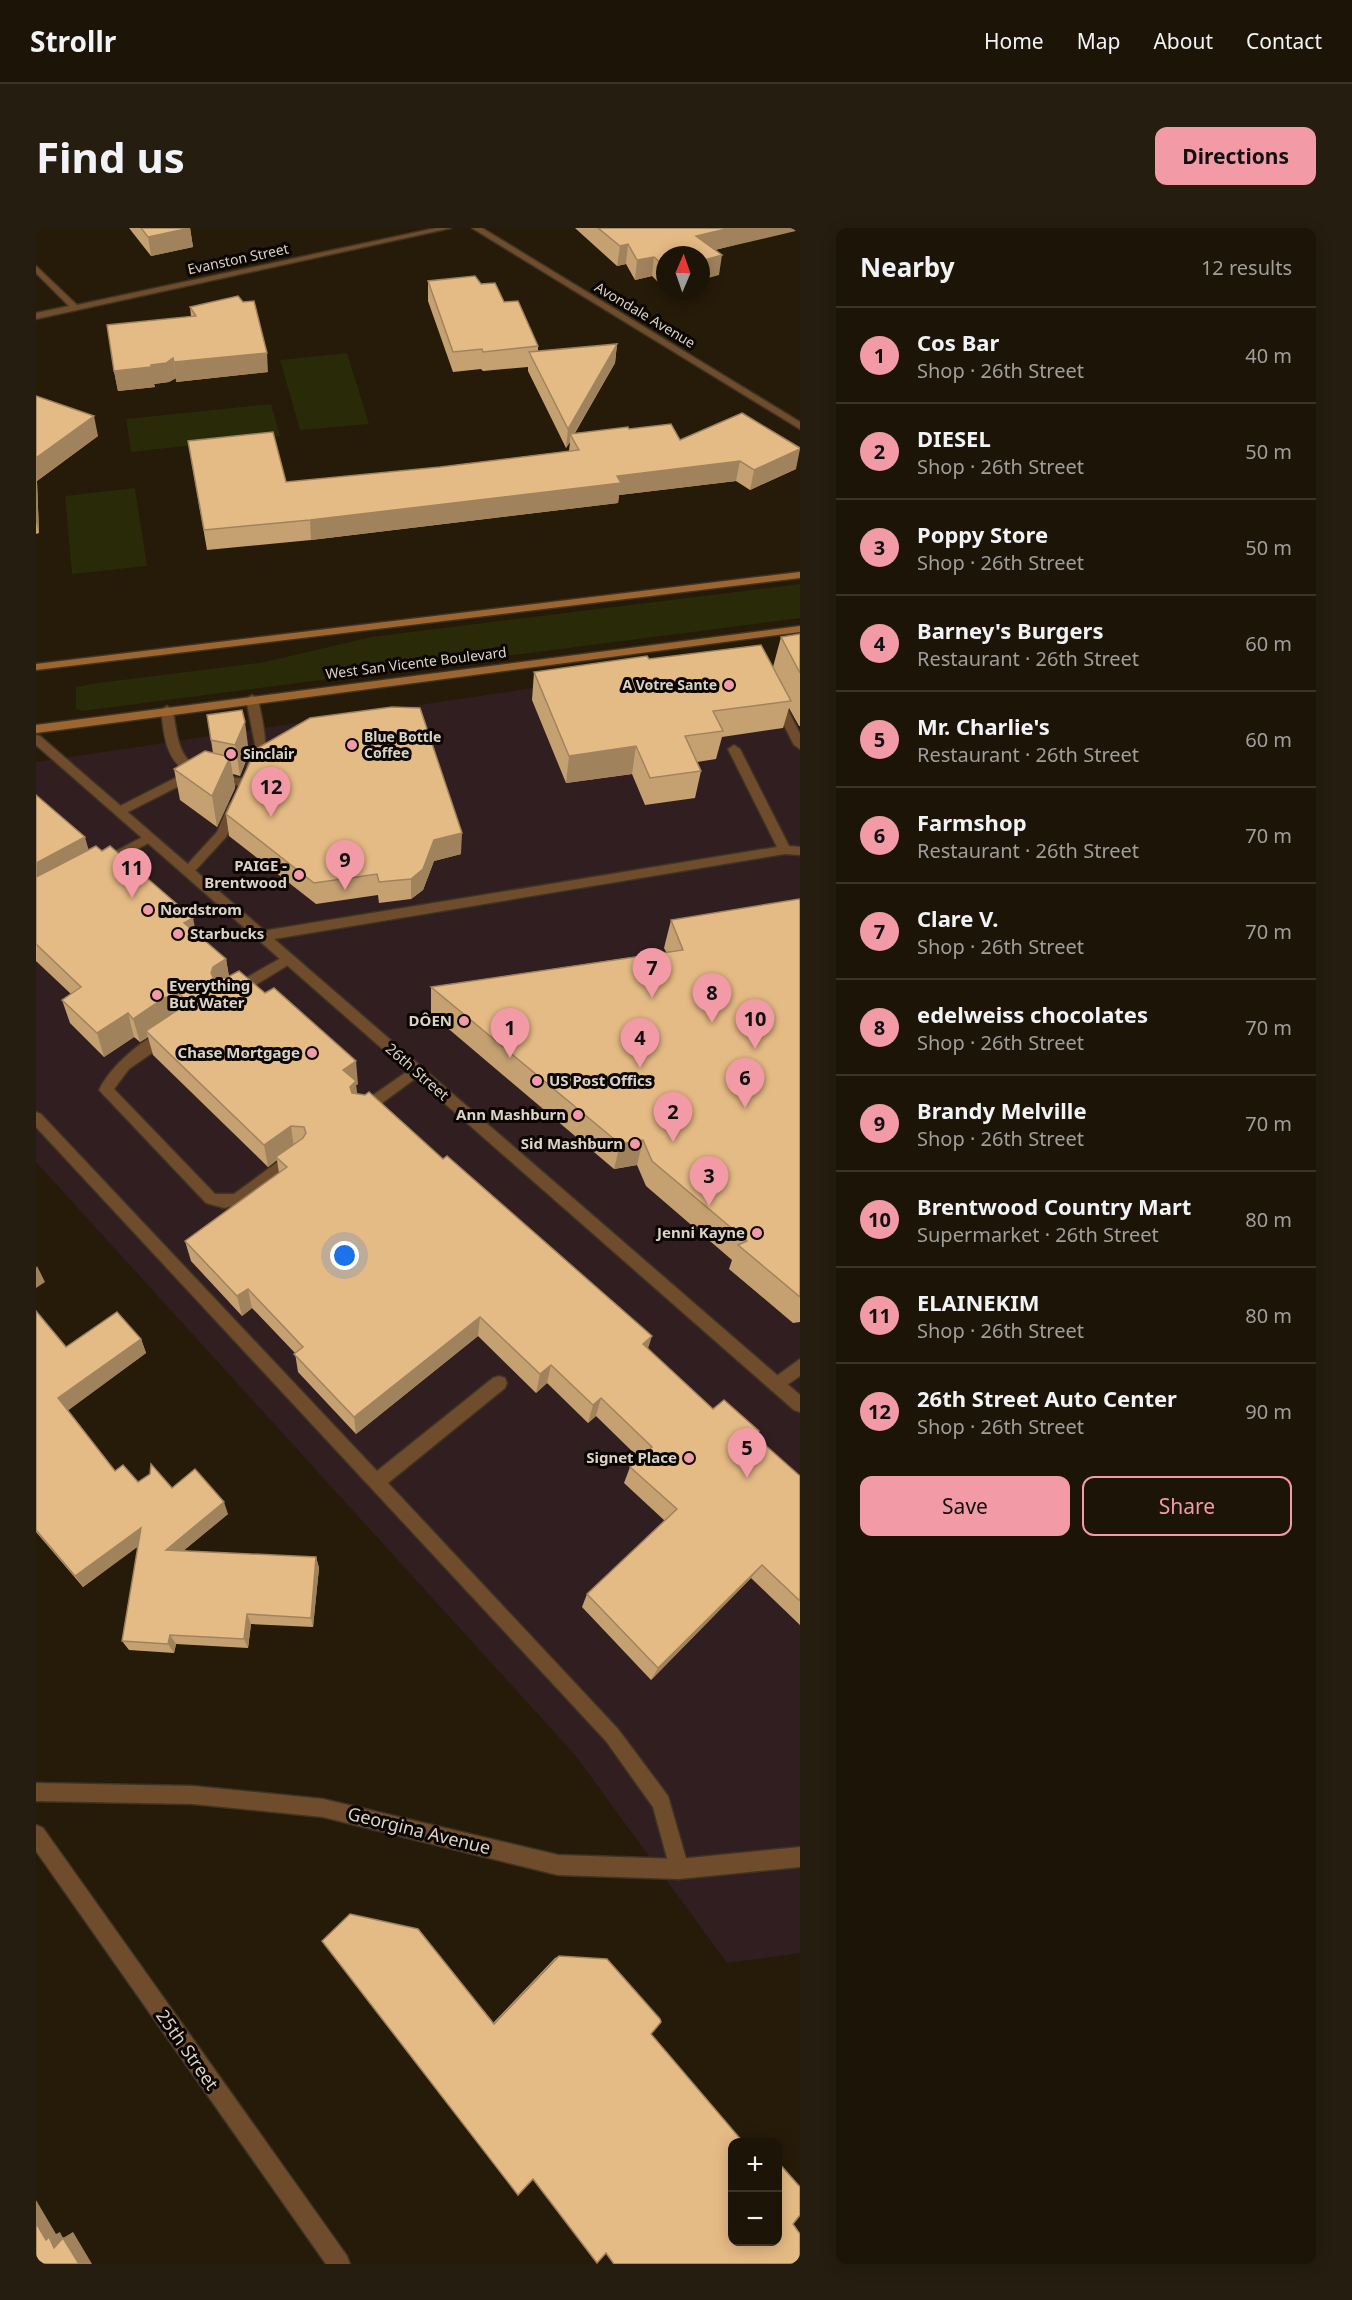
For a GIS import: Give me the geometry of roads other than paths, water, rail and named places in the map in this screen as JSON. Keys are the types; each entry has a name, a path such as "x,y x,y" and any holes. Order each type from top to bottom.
{"main road":[{"path":"36,667 800,575"},
{"name":"West San Vicente Boulevard","path":"36,729 252,699 747,641 800,629"}],"street":[{"name":"Evanston Street","path":"36,316 447,228"},
{"name":"Avondale Avenue","path":"476,228 800,426"},
{"path":"36,268 74,308"},
{"path":"769,684 800,745"},
{"path":"189,870 222,834 261,744 252,699"},
{"path":"167,710 174,750 181,764 196,772 245,783"},
{"name":"26th Street","path":"36,738 800,1405"},
{"path":"734,749 785,850"},
{"path":"120,811 196,772"},
{"path":"87,872 150,837"},
{"path":"262,936 785,850 800,851"},
{"path":"225,996 288,959"},
{"path":"181,1025 120,1069 109,1081 106,1090 211,1199 224,1202 237,1200 300,1154"},
{"path":"361,1111 415,1071"},
{"path":"36,1118 612,1736 660,1803 679,1869"},
{"path":"777,1385 800,1366"},
{"path":"376,1482 499,1383"},
{"name":"Georgina Avenue","path":"36,1792 193,1795 323,1808 558,1865 679,1869 800,1857"},
{"name":"25th Street","path":"36,1835 339,2264"}],"place":[{"name":"A Votre Sante","path":"729,685"},
{"name":"Blue Bottle Coffee","path":"352,745"},
{"name":"Sinclair","path":"231,754"},
{"name":"26th Street Auto Center","path":"271,817"},
{"name":"PAIGE - Brentwood","path":"299,875"},
{"name":"Brandy Melville","path":"345,890"},
{"name":"ELAINEKIM","path":"132,898"},
{"name":"Nordstrom","path":"148,910"},
{"name":"Starbucks","path":"178,934"},
{"name":"Everything But Water","path":"157,995"},
{"name":"Clare V.","path":"652,998"},
{"name":"DÔEN","path":"464,1021"},
{"name":"edelweiss chocolates","path":"712,1023"},
{"name":"Brentwood Country Mart","path":"755,1049"},
{"name":"Chase Mortgage","path":"312,1053"},
{"name":"Cos Bar","path":"510,1058"},
{"name":"Barney's Burgers","path":"640,1068"},
{"name":"US Post Offics","path":"537,1081"},
{"name":"Farmshop","path":"745,1108"},
{"name":"Ann Mashburn","path":"578,1115"},
{"name":"DIESEL","path":"673,1142"},
{"name":"Sid Mashburn","path":"635,1144"},
{"name":"Poppy Store","path":"709,1206"},
{"name":"Jenni Kayne","path":"757,1233"},
{"name":"Signet Place","path":"689,1458"},
{"name":"Mr. Charlie's","path":"747,1478"}]}
